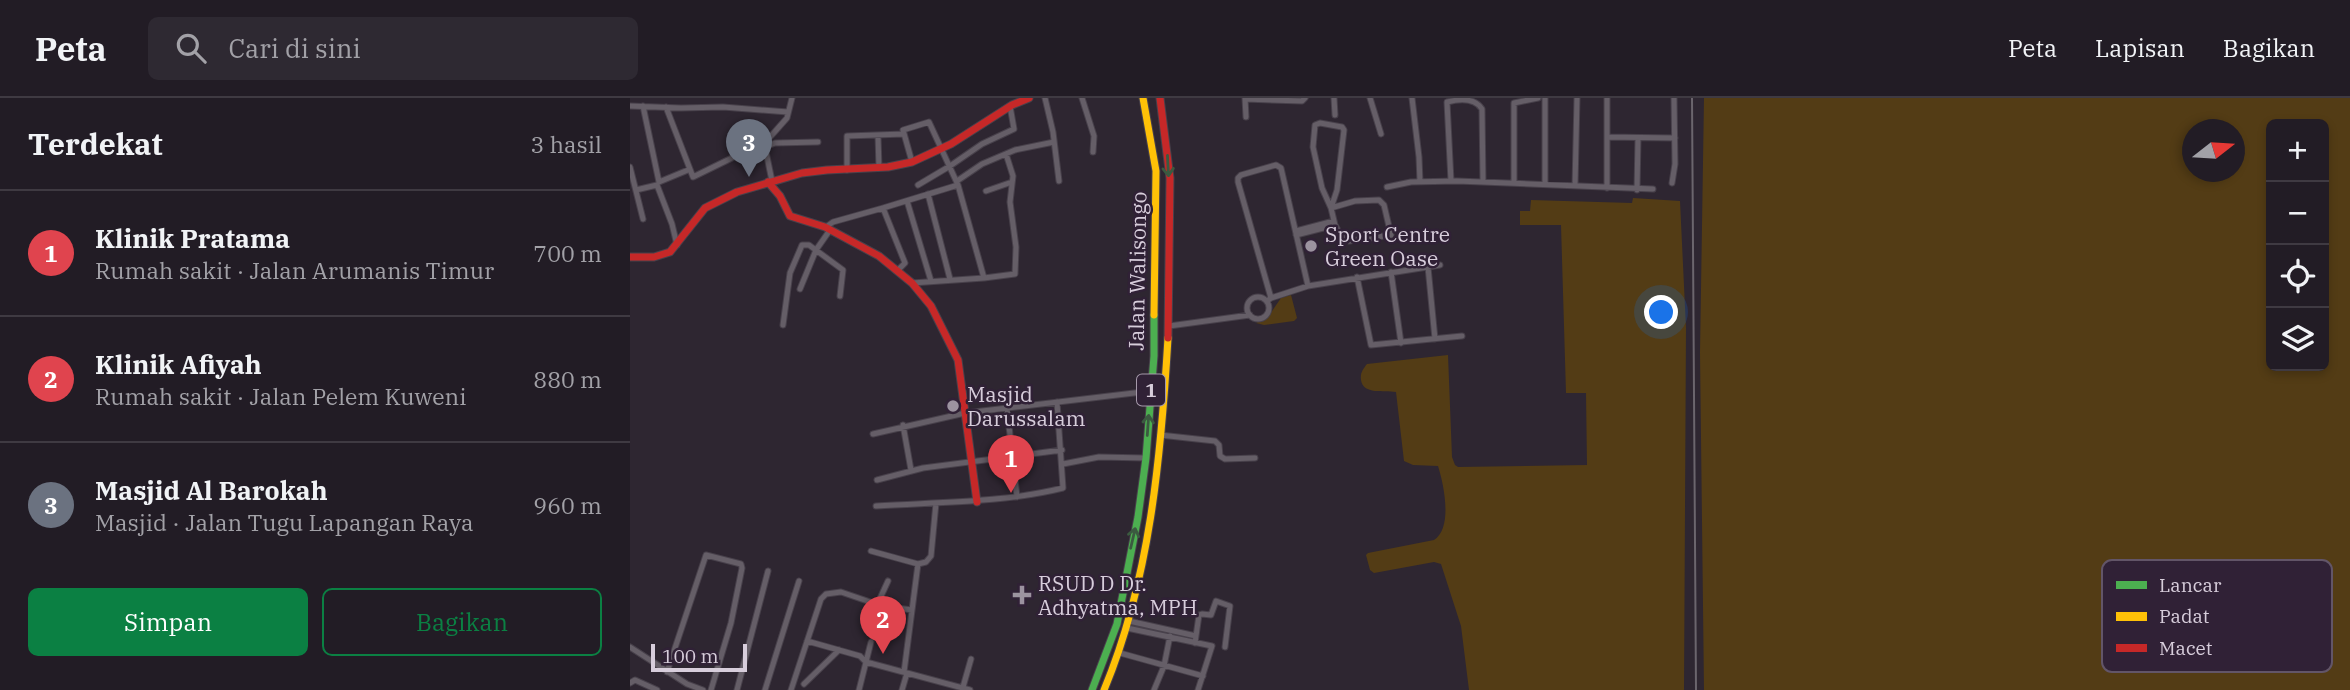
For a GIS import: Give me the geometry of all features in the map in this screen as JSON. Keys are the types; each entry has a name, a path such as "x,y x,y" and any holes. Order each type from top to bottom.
{"main road":[{"path":"630,257 664,255 677,245 706,206 770,181 814,171 912,162 1029,98"},
{"name":"Jalan Walisongo","path":"1092,690 1117,624 1138,517 1146,458 1154,356 1156,171 1143,98"},
{"name":"Jalan Walisongo","path":"1104,690 1120,653 1128,624 1148,532 1160,435 1169,326 1170,262 1169,162 1160,98"},
{"path":"770,181 790,216 828,229 879,256 912,283 932,306 956,354 977,502"},
{"path":"1156,262 1170,262"}],"street":[{"path":"666,107 688,170 693,177 763,145 786,118 792,98"},
{"path":"1045,98 1059,181"},
{"path":"1082,98 1094,136 1093,152"},
{"path":"1334,98 1335,115"},
{"path":"1370,98 1381,134"},
{"path":"1412,98 1420,182"},
{"path":"1514,183 1514,103 1538,98"},
{"path":"1545,98 1545,184"},
{"path":"1575,186 1577,98"},
{"path":"1606,98 1607,188"},
{"path":"1672,183 1674,98"},
{"path":"1246,117 1245,99 1304,99"},
{"path":"1451,181 1447,102 1471,99 1482,109 1483,182"},
{"path":"630,106 723,107 788,112"},
{"path":"643,106 658,184 677,245"},
{"path":"918,184 982,144 1014,129 1010,106"},
{"path":"912,162 903,130 929,122 957,183 984,278"},
{"path":"1320,123 1342,127 1345,133 1332,208 1356,201 1379,200 1384,205 1391,232 1389,237 1349,241 1341,236 1322,188 1313,147 1315,125 1320,123"},
{"path":"847,170 847,136 904,134"},
{"path":"878,136 879,167"},
{"path":"1607,137 1675,138"},
{"path":"1637,190 1638,138"},
{"path":"770,181 765,147 775,143 818,142"},
{"path":"800,289 816,250 832,222 928,194 957,183 978,166 1015,150 1054,142"},
{"path":"912,283 1015,274 1016,247 1010,211 1013,176 1006,155"},
{"path":"1169,326 1250,315 1257,319 1265,317 1269,309 1269,299 1238,182 1241,175 1276,165 1281,168 1308,286"},
{"path":"630,167 643,219"},
{"path":"636,190 658,184 688,170"},
{"path":"1387,187 1407,183 1451,181 1653,190"},
{"path":"986,191 1012,182"},
{"path":"928,194 950,279"},
{"path":"907,201 931,281"},
{"path":"884,208 905,263 898,270"},
{"path":"1296,233 1334,223"},
{"path":"783,325 790,274 802,244 816,250 844,271 840,296"},
{"path":"1250,315 1247,307 1251,299 1269,299 1308,286 1440,265"},
{"path":"1428,267 1435,339"},
{"path":"1391,272 1401,343"},
{"path":"1357,277 1371,345 1462,336"},
{"path":"873,434 965,413 1151,391"},
{"path":"876,506 977,502 1062,488 1063,464 1057,402"},
{"path":"1007,408 1017,497"},
{"path":"903,425 911,470"},
{"path":"1160,435 1215,441 1219,445 1220,456 1224,459 1255,458"},
{"path":"877,480 911,470 1062,450"},
{"path":"1063,464 1099,457 1146,458"},
{"path":"871,551 918,564 926,562 931,556 936,503"},
{"path":"667,672 706,555 741,564 730,623 711,690"},
{"path":"902,690 918,564"},
{"path":"737,690 768,571"},
{"path":"765,690 799,581"},
{"path":"877,604 888,581"},
{"path":"791,690 821,599 826,594 841,592 877,604 912,610"},
{"path":"1195,639 1199,615 1211,615 1214,601 1229,604 1225,647"},
{"path":"1128,624 1171,631 1212,646 1198,690"},
{"path":"1128,624 1170,638 1195,639"},
{"path":"1154,690 1164,666 1171,631"},
{"path":"807,641 860,656 866,662 970,690"},
{"path":"859,690 871,642"},
{"path":"630,646 667,672 703,690"},
{"path":"804,684 839,650"},
{"path":"1120,653 1203,676"},
{"path":"963,687 971,659"},
{"path":"630,683 635,680 657,690"},
{"path":"681,690 687,684"}],"shaded area":[{"path":"1704,98 2350,98 2350,690 1704,690 1700,353"},
{"path":"1633,198 1680,201 1686,328 1684,690 1469,690 1461,626 1441,564 1434,562 1374,573 1370,570 1366,555 1368,553 1434,540 1443,526 1445,506 1438,466 1413,465 1404,461 1396,392 1366,388 1361,380 1361,373 1367,364 1448,355 1452,457 1458,467 1587,465 1586,393 1566,393 1561,225 1520,225 1520,211 1530,211 1531,200 1632,203"},
{"path":"1291,295 1297,318 1294,321 1264,325 1256,323 1268,317 1281,298"}],"railway":[{"path":"1692,98 1696,690"}],"traffic: fast":[{"path":"1092,690 1117,624 1138,517 1146,458 1154,356 1154,315"}],"traffic: slow":[{"path":"1143,98 1156,171 1154,315"},
{"path":"1104,690 1120,648 1143,561 1157,472 1168,338"}],"traffic: jam":[{"path":"630,257 654,257 670,252 705,208 737,192 802,173 888,167 912,162 951,144 1012,105 1029,98"},
{"path":"1160,98 1170,178 1168,338"},
{"path":"768,182 780,196 790,216 825,227 879,256 912,283 931,306 958,360 977,502"}],"place":[{"name":"Masjid Al Barokah","path":"749,177"},
{"name":"Sport Centre Green Oase","path":"1311,246"},
{"name":"Masjid Darussalam","path":"953,406"},
{"name":"Klinik Pratama","path":"1011,493"},
{"name":"RSUD D Dr. Adhyatma, MPH","path":"1022,595"},
{"name":"Klinik Afiyah","path":"883,654"}]}
